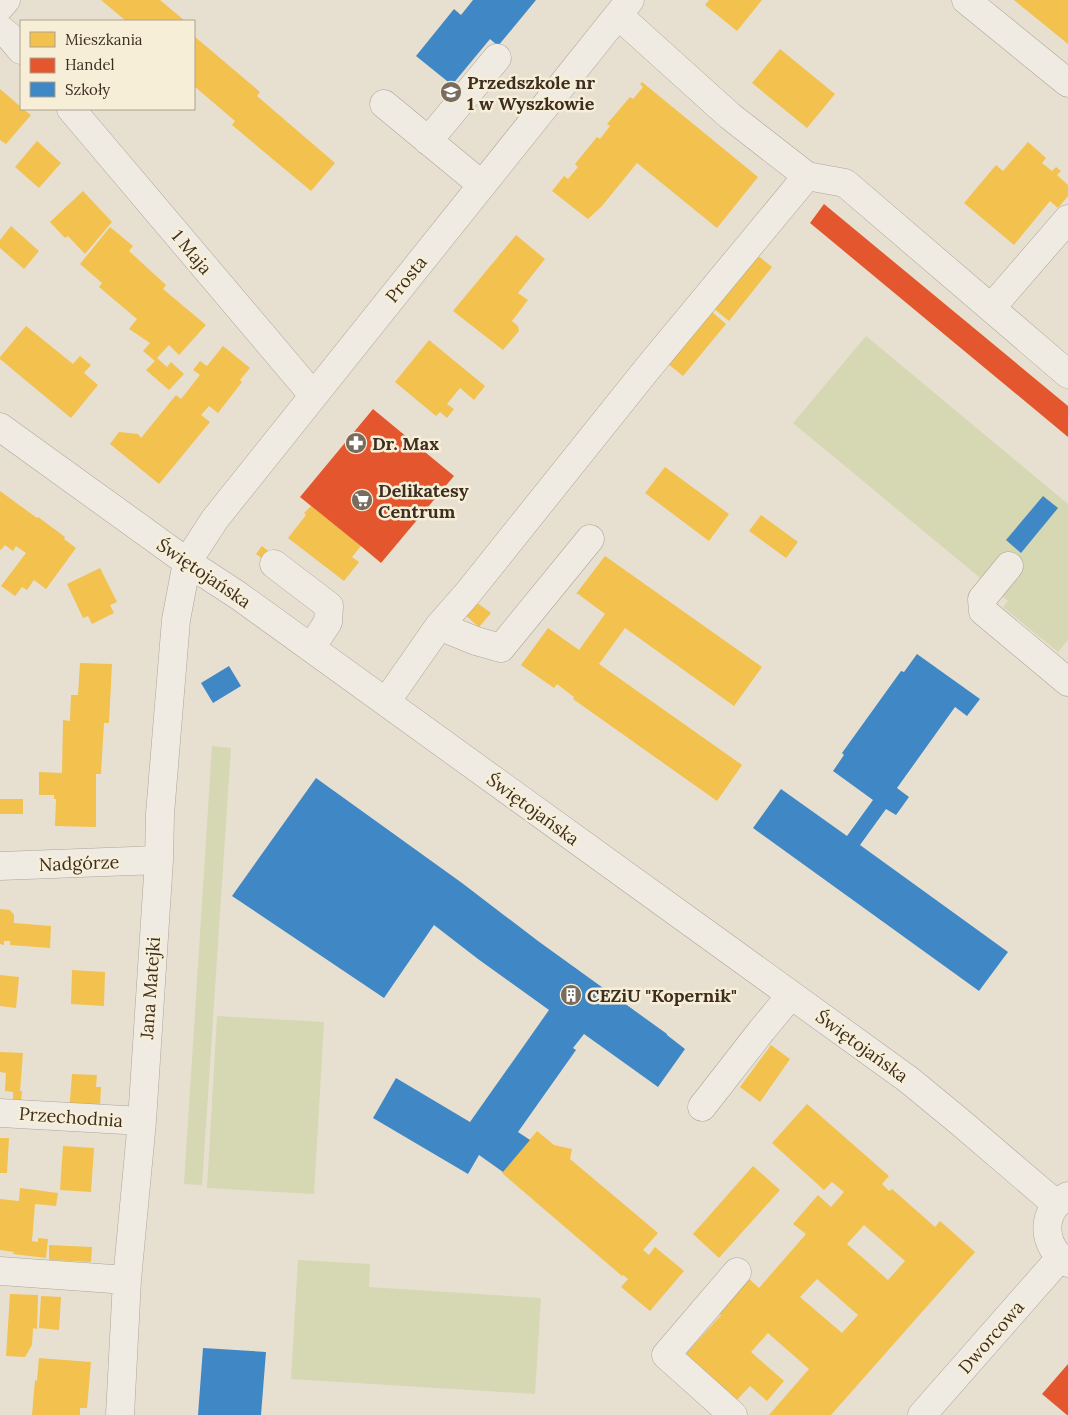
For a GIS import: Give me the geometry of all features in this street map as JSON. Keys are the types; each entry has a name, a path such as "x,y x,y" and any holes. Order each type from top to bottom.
{"street":[{"path":"0,8 6,0"},
{"path":"966,0 1068,83"},
{"path":"624,7 730,116 807,176 845,183 1068,374"},
{"name":"Prosta","path":"187,562 215,518 624,7"},
{"path":"0,29 20,49"},
{"path":"428,141 497,58"},
{"path":"384,104 482,185"},
{"name":"1 Maja","path":"71,110 313,395"},
{"path":"386,702 439,626 468,593 648,368 807,176"},
{"path":"991,308 1068,218"},
{"name":"Świętojańska","path":"0,427 187,562 239,596 909,1080 960,1122 1062,1200"},
{"path":"439,626 476,641 501,648 590,539"},
{"name":"Jana Matejki","path":"120,1415 127,1280 142,1121 159,860 160,814 176,620 187,562"},
{"path":"274,564 329,606 328,622 311,648"},
{"path":"1009,566 982,599 983,610 1068,682"},
{"name":"Nadgórze","path":"0,866 159,860"},
{"path":"702,1107 791,995"},
{"name":"Przechodnia","path":"0,1113 142,1121"},
{"path":"1062,1200 1050,1215 1047,1226 1048,1238 1052,1249 1064,1260"},
{"name":"Dworcowa","path":"922,1415 1064,1260"},
{"path":"0,1270 127,1280"},
{"path":"733,1415 666,1355 737,1272"}],"green space":[{"path":"866,336 1068,504 1068,640 1058,652 1003,607 1008,601 793,423"},
{"path":"212,746 231,748 202,1185 184,1184"},
{"path":"217,1016 324,1022 314,1194 207,1188"},
{"path":"298,1260 370,1264 369,1287 541,1298 535,1394 291,1379"}],"building: Mieszkania":[{"path":"101,0 160,0 184,20 125,20"},
{"path":"709,0 762,0 737,31 705,5"},
{"path":"1014,0 1068,0 1068,44"},
{"path":"195,37 260,92 257,96 335,163 311,191 232,125 235,121 195,87"},
{"path":"780,49 835,94 807,128 752,83"},
{"path":"642,82 758,177 717,228 637,163 602,206 588,219 552,191 564,176 568,179 578,167 575,164 597,137 600,139 610,126 607,124 630,97 633,99 643,87 640,84"},
{"path":"0,89 20,106 20,110 24,110 31,115 6,144 0,140"},
{"path":"37,141 61,163 39,188 15,167"},
{"path":"1028,142 1046,158 1042,163 1052,171 1056,167 1061,171 1057,175 1068,185 1068,196 1058,208 1050,201 1014,245 964,203 996,165 1003,171"},
{"path":"83,191 112,222 85,254 68,236 65,238 50,222"},
{"path":"11,226 39,251 24,269 0,248 0,240"},
{"path":"110,227 133,246 129,251 166,285 163,289 206,325 179,355 169,345 157,358 167,367 171,362 184,374 169,390 146,370 155,361 143,351 150,343 129,329 137,319 99,287 102,283 80,264"},
{"path":"516,235 545,259 518,293 528,300 512,321 518,326 519,331 503,350 453,311"},
{"path":"757,255 772,267 729,321 713,308"},
{"path":"711,311 726,324 683,376 667,363"},
{"path":"26,326 73,364 80,356 91,365 84,373 98,385 71,418 0,359"},
{"path":"429,340 485,386 474,400 460,388 447,404 454,409 447,418 440,412 436,416 395,382"},
{"path":"223,346 250,368 240,380 242,382 218,413 209,406 201,415 210,422 159,484 110,444 119,432 138,434 141,438 176,395 181,399 200,375 193,370 200,361 207,366"},
{"path":"665,467 729,514 709,541 645,493"},
{"path":"0,491 65,537 64,539 76,548 46,589 34,580 27,590 22,587 15,596 1,586 26,553 16,546 13,551 5,545 0,549"},
{"path":"311,506 361,546 352,557 359,562 344,581 288,538 306,515 304,513"},
{"path":"761,515 798,542 786,558 749,531"},
{"path":"262,546 273,555 267,562 256,554"},
{"path":"605,556 762,667 734,706 625,628 599,664 742,765 717,801 573,699 574,697 557,684 554,688 521,665 548,628 579,650 605,614 576,594"},
{"path":"100,568 117,602 110,605 114,613 92,624 88,616 83,618 67,584"},
{"path":"476,602 491,613 479,627 465,615"},
{"path":"80,663 112,664 109,723 104,723 101,774 96,774 96,827 55,826 56,799 54,799 54,795 39,795 39,772 62,773 63,720 70,721 71,695 78,695"},
{"path":"0,799 23,799 23,814 0,814"},
{"path":"0,909 10,910 14,915 14,923 51,926 50,948 10,945 10,941 4,941 4,945 0,944"},
{"path":"72,970 105,972 104,1006 71,1004"},
{"path":"0,975 19,977 16,1008 0,1006"},
{"path":"771,1045 790,1059 760,1102 740,1087"},
{"path":"0,1052 23,1053 21,1102 13,1101 13,1092 5,1091 6,1073 0,1072"},
{"path":"72,1074 97,1075 96,1087 101,1087 100,1107 69,1114"},
{"path":"807,1104 889,1176 882,1184 889,1191 892,1189 935,1227 940,1221 975,1252 831,1415 769,1415 809,1369 768,1333 751,1352 784,1381 767,1401 750,1386 736,1401 684,1356 721,1315 716,1311 747,1277 759,1288 806,1234 793,1224 818,1195 831,1207 844,1192 832,1182 824,1190 772,1143","holes":["864,1225 905,1261 888,1280 847,1244","817,1279 858,1315 842,1333 800,1297"]},
{"path":"537,1131 554,1145 572,1149 570,1159 658,1233 643,1250 649,1255 655,1247 684,1271 650,1311 621,1287 628,1279 622,1276 502,1173"},
{"path":"0,1138 9,1138 7,1173 0,1173"},
{"path":"63,1146 94,1148 91,1192 60,1190"},
{"path":"753,1166 780,1190 719,1258 693,1234"},
{"path":"20,1188 58,1193 56,1206 35,1204 32,1241 38,1242 38,1238 48,1239 46,1258 13,1254 14,1252 0,1250 0,1199 19,1201"},
{"path":"49,1245 92,1247 91,1262 49,1260"},
{"path":"10,1294 38,1295 37,1329 33,1328 32,1345 25,1357 6,1356"},
{"path":"41,1296 61,1297 59,1330 39,1328"},
{"path":"39,1358 91,1362 87,1408 80,1408 80,1415 32,1415"}],"building: Handel":[{"path":"824,204 1068,406 1068,437 810,223"},
{"path":"373,409 454,476 381,563 300,497"},
{"path":"1068,1364 1068,1415 1067,1415 1042,1394"}],"building: Szkoły":[{"path":"473,0 536,0 498,46 490,39 452,85 416,56 454,9 461,15"},
{"path":"1043,496 1058,508 1021,553 1006,540"},
{"path":"917,654 980,699 967,716 955,707 897,788 909,797 896,815 886,809 860,845 1008,952 979,991 753,828 781,789 847,836 873,800 833,771 844,755 842,753 901,671 904,672"},
{"path":"229,666 241,686 213,703 201,683"},
{"path":"316,778 462,883 685,1049 658,1087 584,1034 573,1048 576,1050 518,1132 530,1140 503,1172 479,1155 468,1174 373,1118 396,1078 470,1122 549,1010 434,925 384,998 232,896"},
{"path":"203,1348 266,1352 261,1415 198,1415"}],"place":[{"name":"Przedszkole nr 1 w Wyszkowie","path":"451,92"},
{"name":"Dr. Max","path":"356,443"},
{"name":"Delikatesy Centrum","path":"362,500"},
{"name":"CEZiU \"Kopernik\"","path":"571,995"}]}
